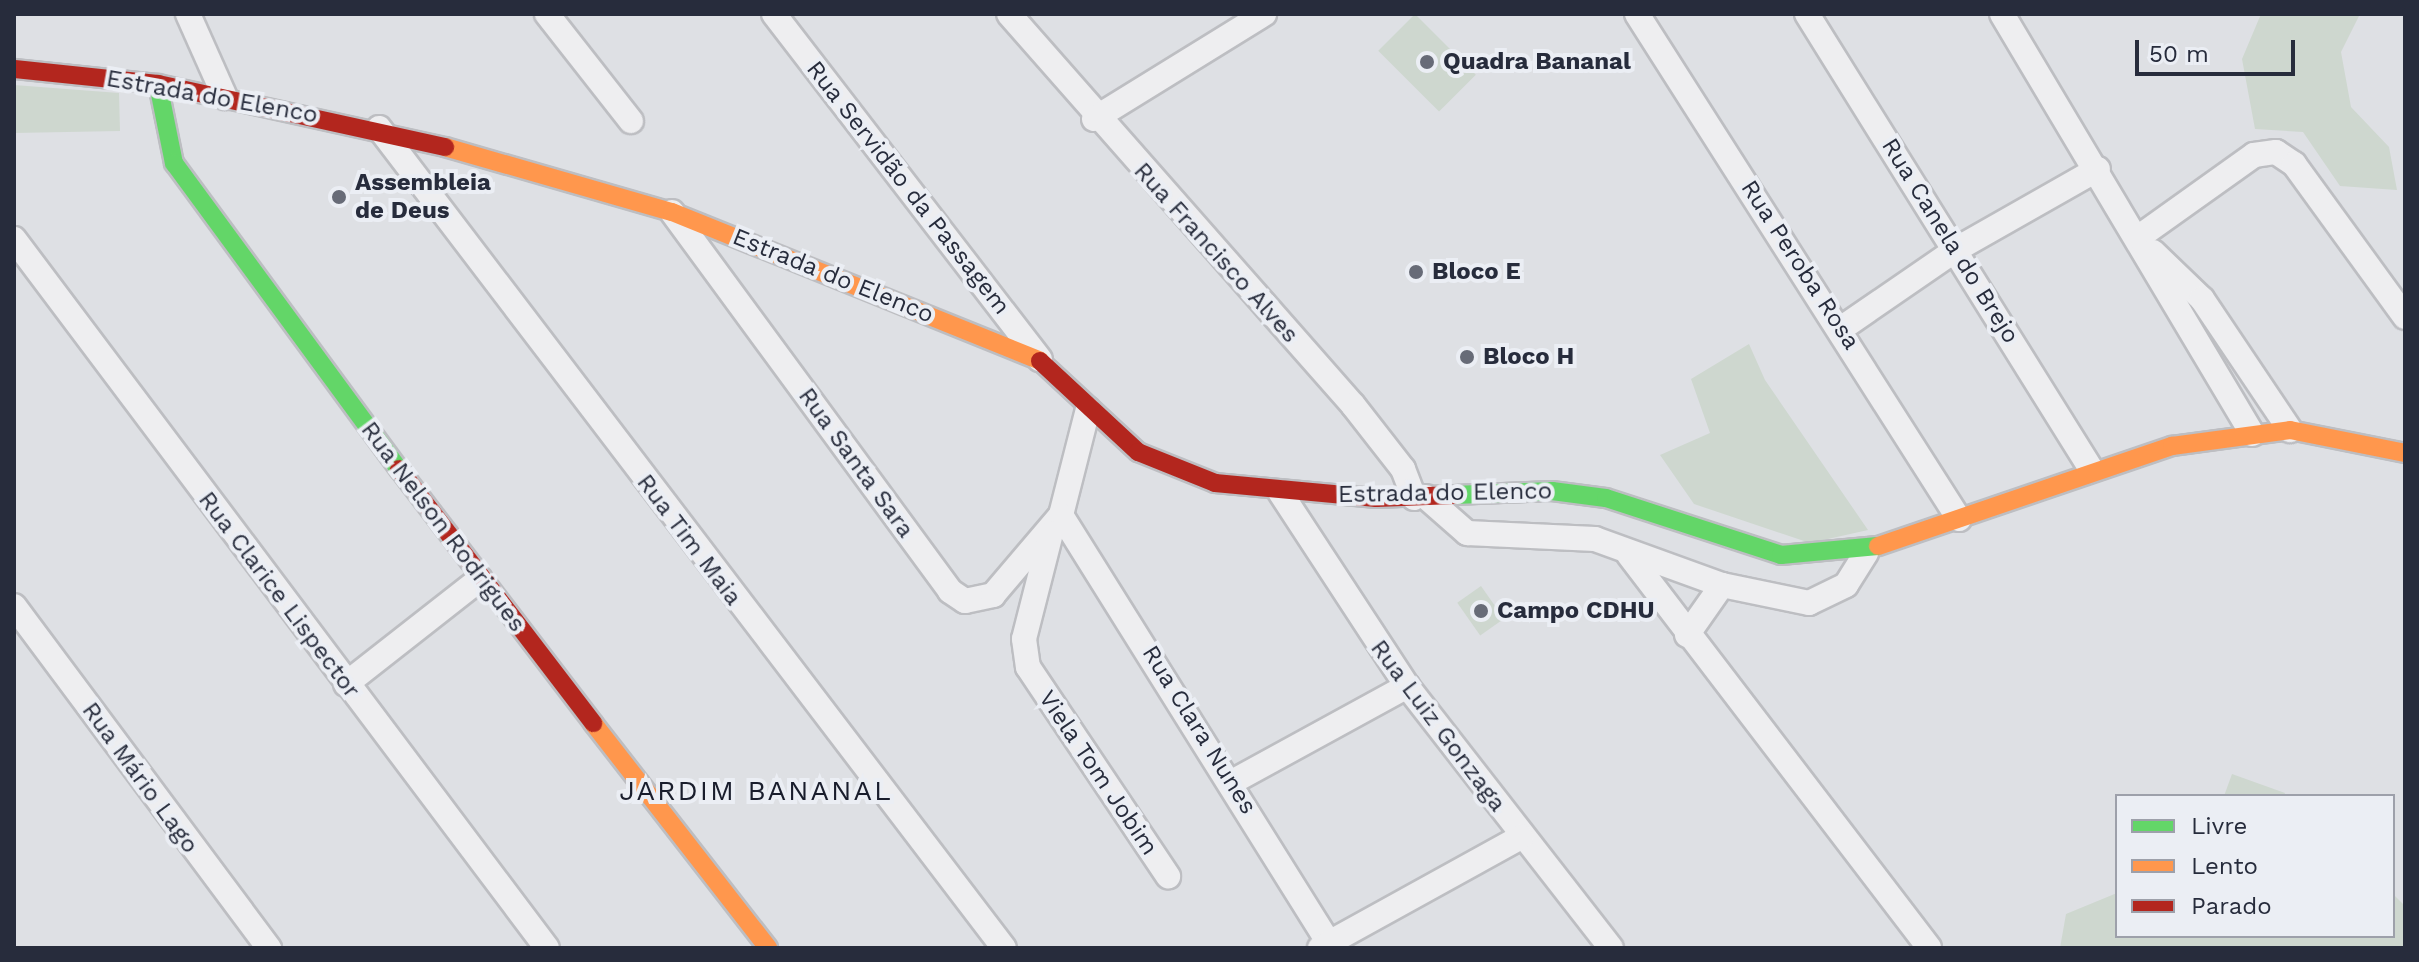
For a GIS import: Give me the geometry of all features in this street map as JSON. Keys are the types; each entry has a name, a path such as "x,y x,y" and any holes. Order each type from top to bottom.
{"street":[{"path":"547,14 631,121"},
{"name":"Rua Servidão da Passagem","path":"774,14 1042,362"},
{"name":"Rua Francisco Alves","path":"1009,14 1094,119 1353,405 1403,469 1420,497"},
{"path":"1094,119 1264,14"},
{"name":"Rua Peroba Rosa","path":"1637,14 1842,328 1959,519"},
{"name":"Rua Canela do Brejo","path":"1807,14 1957,249 2091,469"},
{"path":"2002,14 2142,241 2252,434"},
{"path":"194,17 225,97"},
{"name":"Estrada do Elenco","path":"14,69 158,84 379,128 672,212 1042,362 1088,409 1174,471 1280,492 1420,497 1552,491 1606,498 1781,555 1866,553 2091,469 2252,434 2290,430 2405,453"},
{"name":"Rua Nelson Rodrigues","path":"158,84 174,163 480,579 768,948"},
{"name":"Rua Tim Maia","path":"379,128 1004,948"},
{"path":"2142,241 2254,155 2276,152 2294,164 2405,317"},
{"path":"1842,328 1957,249 2098,169"},
{"name":"Rua Santa Sara","path":"672,212 950,591 965,601 993,595 1056,523"},
{"name":"Rua Clarice Lispector","path":"14,239 547,948"},
{"path":"2142,241 2202,299 2290,430"},
{"name":"Viela Tom Jobim","path":"1088,409 1024,639 1028,667 1168,876"},
{"name":"Rua Luiz Gonzaga","path":"1280,492 1407,686 1521,837 1611,948"},
{"path":"1420,497 1467,533 1595,539 1629,555 1722,585 1809,603 1846,585 1866,553"},
{"name":"Rua Clara Nunes","path":"1056,523 1232,782 1327,946"},
{"path":"1629,555 1687,635 1929,948"},
{"path":"346,684 480,579"},
{"path":"1687,635 1722,585"},
{"name":"Rua Mário Lago","path":"14,606 269,948"},
{"path":"1232,782 1407,686"},
{"path":"1327,946 1521,837"}],"shaded area":[{"name":"Quadra Bananal","path":"1415,14 1476,75 1439,112 1378,51"},
{"path":"2261,14 2360,14 2341,52 2351,107 2389,147 2397,190 2340,186 2303,132 2255,129 2242,59"},
{"path":"14,85 119,93 120,131 14,133"},
{"path":"1749,344 1765,380 1868,530 1810,543 1694,504 1660,455 1710,433 1691,379"},
{"name":"Campo CDHU","path":"1481,586 1504,619 1480,635 1457,603"},
{"path":"2232,774 2285,793 2285,794 2225,794"},
{"path":"2115,894 2115,938 2395,938 2395,896 2405,906 2405,948 2060,948 2066,914"}],"traffic: fast":[{"path":"158,84 174,163 399,469"},
{"path":"1454,495 1552,491 1606,498 1781,555 1878,546"}],"traffic: slow":[{"path":"445,147 672,212 1040,361"},
{"path":"1878,546 2172,446 2290,430 2405,453"},
{"path":"593,723 768,948"}],"traffic: jam":[{"path":"14,69 158,84 445,147"},
{"path":"1040,361 1138,452 1215,483 1376,498 1454,495"},
{"path":"399,469 593,723"}],"place":[{"name":"Quadra Bananal","path":"1427,62"},
{"name":"Assembleia de Deus","path":"339,197"},
{"name":"Bloco E","path":"1416,272"},
{"name":"Bloco H","path":"1467,357"},
{"name":"Campo CDHU","path":"1481,611"}],"district":[{"name":"JARDIM BANANAL","path":"756,791"}]}
